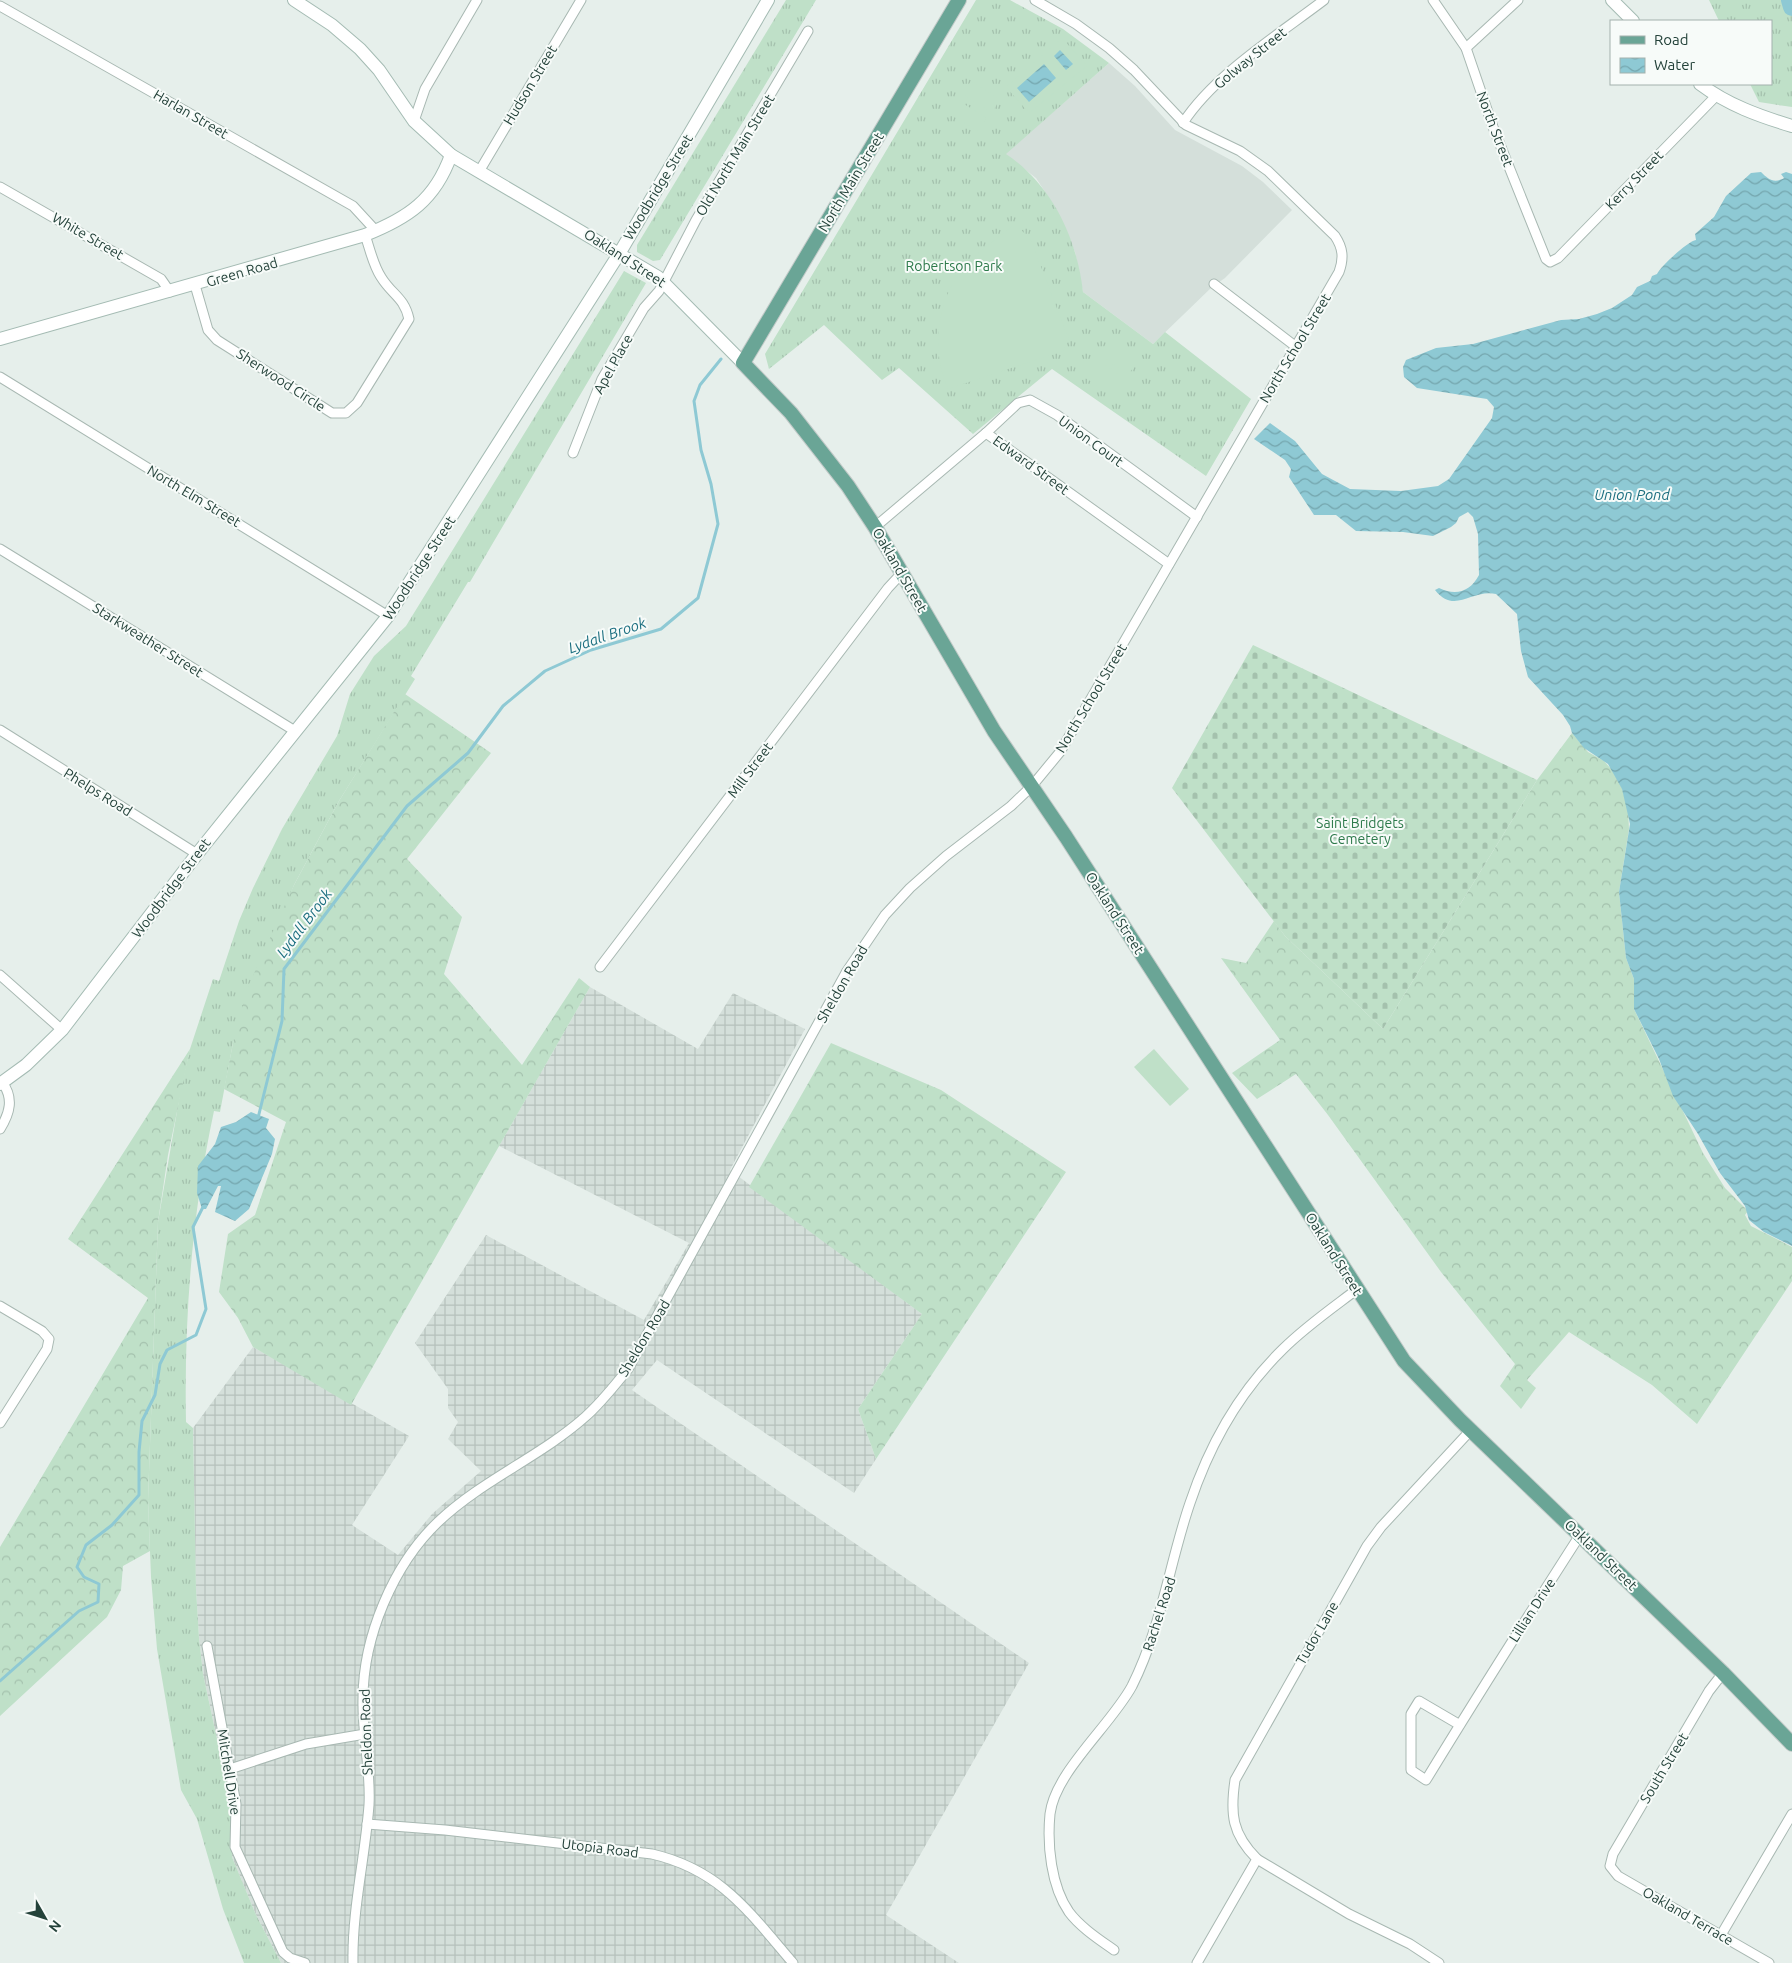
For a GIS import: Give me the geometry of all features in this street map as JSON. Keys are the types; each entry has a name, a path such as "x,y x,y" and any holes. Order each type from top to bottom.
{"main road":[{"name":"Oakland Street","path":"294,0 332,25 360,48 379,70 414,121 451,155 480,170 664,282 791,412 827,456 875,527 994,731 1032,786 1356,1290 1404,1361 1430,1391 1470,1431 1723,1673 1792,1744"},
{"name":"Woodbridge Street","path":"1,1083 26,1065 62,1030 196,854 388,616 618,254 768,0"},
{"name":"North Main Street","path":"743,363 959,0"},
{"path":"1612,0 1632,20"},
{"path":"1701,85 1716,96 1740,108 1792,126"},
{"name":"Green Road","path":"0,339 195,285 371,233 418,207 429,196 446,169 451,155"}],"street":[{"path":"414,121 424,89 477,0"},
{"name":"Hudson Street","path":"480,170 581,0"},
{"name":"North School Street","path":"1032,786 1060,752 1339,272 1342,262 1341,244 1310,210 1268,171 1240,151 1183,123 1116,54 1083,29 1035,0"},
{"name":"Golway Street","path":"1183,123 1195,104 1225,76 1324,0"},
{"name":"North Street","path":"1433,0 1466,48 1493,127 1546,258 1550,262"},
{"path":"1466,48 1518,0"},
{"name":"Harlan Street","path":"0,6 353,206 371,233"},
{"name":"Old North Main Street","path":"664,282 696,220 808,31"},
{"name":"Kerry Street","path":"1550,262 1558,258 1716,96"},
{"name":"White Street","path":"0,187 161,278 170,292"},
{"name":"Sherwood Circle","path":"195,285 208,330 217,340 332,413 346,413 356,403 409,319 406,304 390,291 380,275 371,233"},
{"name":"Apel Place","path":"573,453 599,386 644,308 664,282"},
{"path":"1214,284 1295,346"},
{"name":"North Elm Street","path":"0,377 388,616"},
{"name":"Union Court","path":"986,433 1018,403 1030,400 1057,415 1197,517"},
{"name":"Edward Street","path":"875,527 986,433 1169,564"},
{"name":"Starkweather Street","path":"0,549 295,731"},
{"name":"Mill Street","path":"600,967 888,588 901,574"},
{"name":"Phelps Road","path":"0,730 196,854"},
{"name":"Sheldon Road","path":"353,1963 355,1915 369,1803 362,1698 373,1636 394,1582 413,1552 436,1523 470,1494 558,1438 586,1417 614,1387 646,1339 847,971 868,939 910,888 946,856 1011,806 1032,786"},
{"path":"0,975 62,1030"},
{"path":"0,1128 9,1113 11,1100 8,1090 1,1083"},
{"name":"Rachel Road","path":"1114,1950 1070,1913 1055,1883 1050,1842 1050,1812 1058,1787 1106,1725 1131,1687 1150,1646 1162,1612 1190,1503 1212,1451 1231,1414 1257,1378 1282,1350 1303,1330 1356,1290"},
{"path":"0,1306 42,1331 49,1339 48,1349 0,1422"},
{"name":"Tudor Lane","path":"1439,1963 1410,1944 1349,1914 1257,1859 1244,1846 1236,1829 1232,1804 1235,1780 1367,1546 1380,1527 1470,1431"},
{"name":"Lillian Drive","path":"1460,1726 1419,1701 1411,1714 1411,1770 1426,1780 1460,1726 1484,1685 1580,1535"},
{"name":"Mitchell Drive","path":"207,1646 237,1812 234,1847 284,1952 290,1958 305,1963"},
{"name":"South Street","path":"1610,1866 1618,1846 1709,1691 1723,1673"},
{"path":"230,1769 306,1744 364,1734"},
{"path":"1721,1935 1792,1814"},
{"name":"Utopia Road","path":"367,1824 464,1832 652,1854 671,1858 693,1867 733,1895 792,1963"},
{"path":"1198,1963 1257,1859"},
{"name":"Oakland Terrace","path":"1610,1866 1618,1876 1769,1963"}],"shaded area":[{"path":"1109,63 1135,86 1175,130 1242,166 1263,182 1292,210 1225,278 1212,287 1153,344 1083,292 1075,252 1053,204 1036,178 1005,154"},
{"path":"590,987 698,1049 733,993 805,1029 730,1170 922,1314 858,1409 876,1459 854,1493 657,1360 632,1390 1029,1663 886,1915 959,1963 281,1963 256,1915 232,1857 231,1804 203,1674 199,1638 196,1589 193,1428 253,1347 409,1436 352,1525 398,1555 432,1514 481,1471 448,1439 458,1422 448,1408 448,1389 415,1343 486,1235 644,1320 689,1243 499,1146"}],"green space":[{"path":"786,0 816,0 660,260 653,261 637,252 637,245"},
{"name":"Robertson Park","path":"976,0 1010,0 1063,29 1109,63 1006,154 1037,181 1060,214 1075,252 1083,292 1153,344 1165,332 1251,399 1206,476 1052,369 973,434 899,368 882,380 824,325 769,369 765,354"},
{"path":"1709,0 1792,0 1792,107 1759,102 1750,85 1772,85 1772,20 1719,20"},
{"path":"1062,38 1087,66 1029,113 1006,87"},
{"path":"971,81 1000,99 992,113 963,94"},
{"path":"959,101 987,118 979,132 950,114"},
{"path":"1014,224 1030,238 1069,340 1063,351 948,389 939,359 938,343 939,328 946,297 966,264"},
{"path":"624,271 646,283 470,582 468,582 411,676 415,679 339,801 294,885 233,1043 220,1112 214,1111 200,1188 191,1265 186,1343 186,1422 193,1428 196,1589 199,1638 203,1674 231,1804 232,1857 256,1915 281,1963 244,1963 223,1909 197,1819 181,1790 157,1649 151,1577 148,1500 158,1222 181,1088 190,1049 213,979 219,981 239,921 282,829 337,736 350,694 374,656 406,626"},
{"path":"1111,337 1141,357 1128,375 1099,354"},
{"path":"1096,358 1125,379 1113,397 1083,376"},
{"name":"Saint Bridgets Cemetery","path":"1253,645 1537,780 1383,1029 1285,936 1172,788"},
{"path":"405,694 491,753 407,859 462,917 444,974 522,1065 579,978 590,987 351,1405 253,1347 238,1318 219,1292 228,1234 255,1215 286,1122 224,1089 233,1043 247,989 294,885 339,801"},
{"path":"1572,733 1588,752 1604,761 1612,770 1622,788 1628,810 1629,829 1619,892 1626,958 1634,979 1634,1009 1703,1153 1725,1188 1748,1211 1745,1215 1751,1226 1792,1247 1792,1281 1697,1424 1652,1385 1569,1332 1527,1380 1536,1388 1521,1409 1500,1386 1515,1364 1441,1272 1328,1115 1296,1074 1257,1099 1232,1073 1280,1040 1221,958 1246,963 1274,921 1285,936 1383,1029 1537,780"},
{"path":"831,1043 941,1090 1066,1172 876,1459 858,1409 922,1314 749,1187"},
{"path":"190,1049 168,1155 158,1222 148,1500 150,1551 123,1566 121,1590 107,1617 0,1716 0,1547 148,1298 68,1239"},
{"path":"1154,1049 1189,1089 1170,1106 1134,1067"}],"water":[{"path":"1060,50 1073,64 1066,70 1054,56"},
{"path":"1044,64 1056,78 1029,102 1017,88"},
{"name":"Union Pond","path":"1761,172 1774,181 1784,178 1781,174 1786,172 1792,174 1792,1246 1764,1232 1749,1220 1745,1206 1720,1173 1698,1134 1673,1096 1659,1059 1634,1009 1634,979 1626,958 1619,892 1630,824 1622,789 1608,764 1584,748 1572,733 1563,715 1528,677 1521,651 1517,614 1496,594 1487,593 1456,601 1442,597 1435,590 1439,588 1451,592 1462,591 1467,589 1479,575 1478,534 1473,517 1468,512 1459,517 1451,527 1433,536 1403,532 1356,531 1336,515 1314,515 1289,477 1291,469 1285,460 1254,439 1270,423 1295,441 1322,474 1350,489 1401,491 1438,486 1449,479 1492,418 1494,407 1487,399 1417,388 1404,377 1403,367 1406,360 1436,348 1473,344 1561,320 1579,319 1612,308 1632,295 1637,287 1650,281 1652,276 1657,274 1675,255 1692,241 1696,240 1695,234 1714,217 1726,196 1751,173"},
{"path":"251,1112 269,1119 266,1128 275,1139 272,1154 249,1209 235,1221 215,1212 221,1186 218,1186 206,1209 202,1209 197,1193 198,1166 215,1144 221,1127 236,1122"}],"waterway":[{"path":"1790,0 1792,7"},
{"name":"Lydall Brook","path":"258,1118 282,1021 284,969 407,806 468,753 503,706 545,671 591,650 661,629 698,598 718,524 711,484 701,450 694,401 700,385 721,359"},
{"name":"Lydall Brook","path":"0,1681 79,1611 98,1602 99,1584 84,1577 77,1567 86,1545 112,1525 139,1495 139,1452 142,1421 155,1395 160,1364 167,1350 196,1335 206,1309 193,1227 203,1207"}]}
